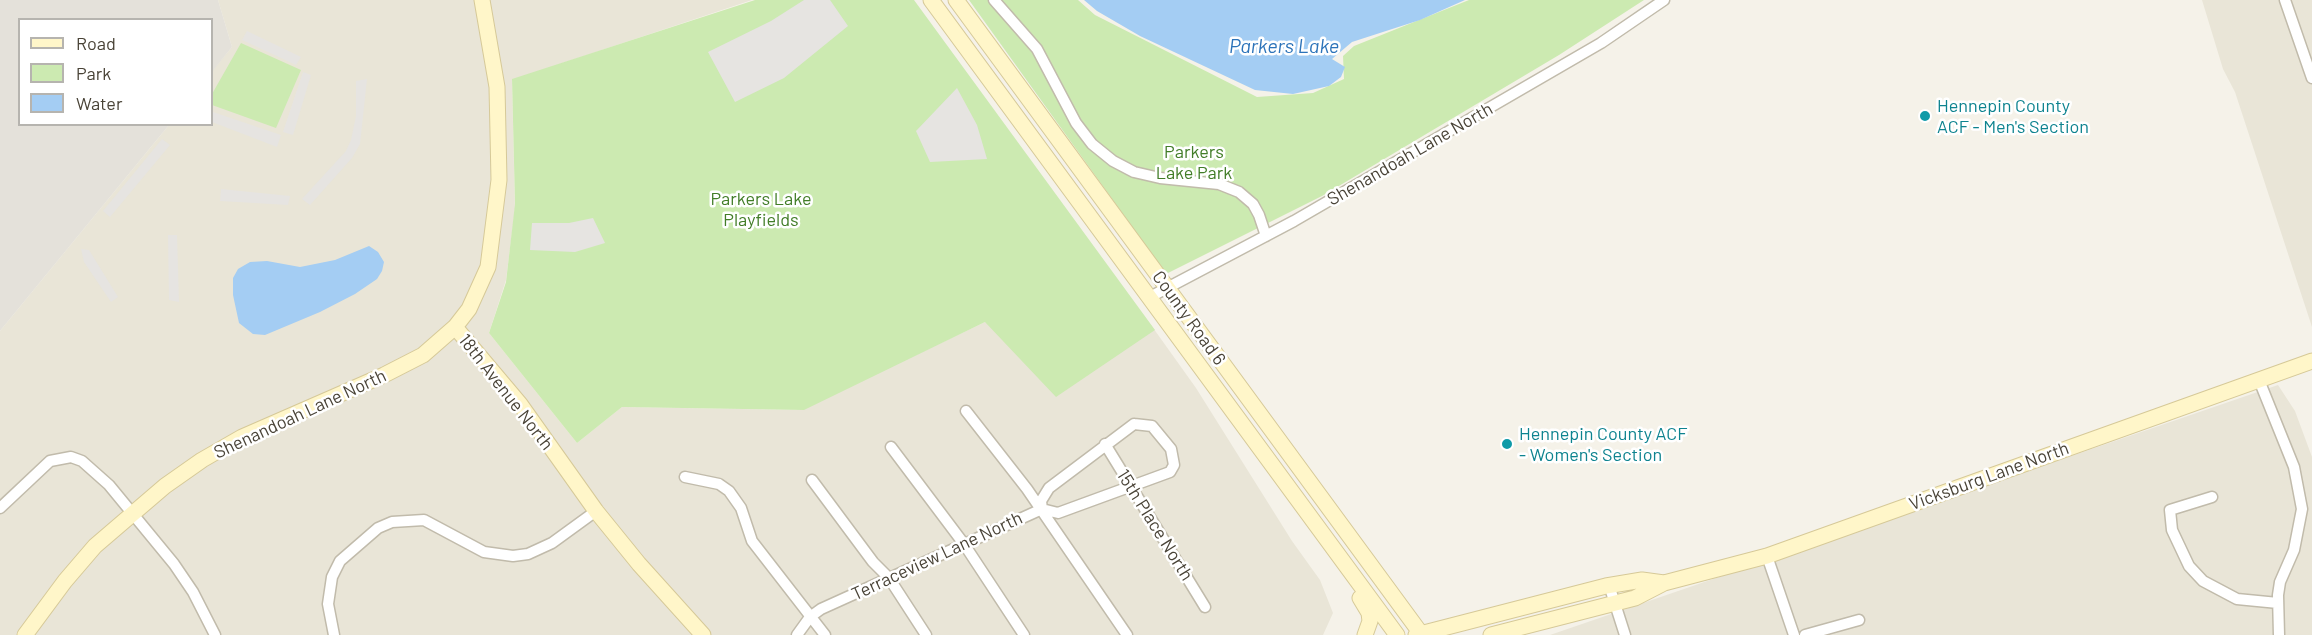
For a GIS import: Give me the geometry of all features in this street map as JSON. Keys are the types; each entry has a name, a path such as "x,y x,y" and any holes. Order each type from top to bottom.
{"main road":[{"name":"18th Avenue North","path":"482,0 497,87 499,180 488,267 469,309 455,327 520,404 596,511 639,564 703,635"},
{"name":"County Road 6","path":"931,0 1397,635"},
{"name":"County Road 6","path":"956,0 1420,634"},
{"name":"Shenandoah Lane North","path":"25,635 65,581 95,546 131,513 202,460 242,437 404,366 423,355 455,327"},
{"name":"Vicksburg Lane North","path":"1491,635 1642,595 1664,583 1767,556 2312,361"},
{"path":"1312,519 1320,543 1369,613 1370,621 1365,635"},
{"name":"Vicksburg Lane North","path":"1420,634 1608,585 1642,580 1664,583"}],"street":[{"path":"994,0 1037,49 1076,123 1092,144 1113,161 1134,172 1160,178 1219,184 1239,192 1253,204 1265,226 1266,236"},
{"name":"Shenandoah Lane North","path":"1150,297 1266,236 1601,43 1664,0"},
{"path":"2285,0 2312,78"},
{"path":"2259,380 2294,467 2302,508 2295,550 2280,582 2279,635"},
{"path":"966,411 1042,509 1127,635"},
{"name":"Terraceview Lane North","path":"797,635 810,617 889,578 1042,509 1044,494 1105,444 1134,424 1152,426 1172,449 1174,465 1163,476 1132,487"},
{"name":"15th Place North","path":"1105,444 1205,607"},
{"path":"891,447 964,544 1024,635"},
{"path":"0,508 50,461 71,457 90,467 131,513 193,592 215,635"},
{"path":"685,477 708,481 729,491 741,508 752,541 825,635"},
{"path":"813,480 873,562 889,578 926,635"},
{"path":"1042,509 1058,513 1132,487"},
{"path":"2212,497 2170,510 2172,530 2189,566 2203,581 2219,592 2238,599 2278,603"},
{"path":"334,635 328,604 332,577 340,561 378,528 392,522 424,520 484,552 513,556 537,551 552,543 596,511"},
{"path":"1767,556 1794,635"},
{"path":"1608,585 1625,635"},
{"path":"1804,635 1859,620"}],"shaded area":[{"path":"0,0 218,0 232,47 213,71 213,18 18,18 18,126 168,126 0,331"},
{"path":"218,0 752,0 512,80 515,209 506,280 489,333 577,443 622,407 800,410 985,322 1151,325 1196,388 1292,541 1320,580 1333,613 1323,635 0,635 0,331 168,126 213,126 213,70 232,47"},
{"path":"804,0 830,0 848,26 784,78 735,102 708,52 771,21"},
{"path":"2202,0 2312,0 2312,327 2235,92 2223,69"},
{"path":"247,31 301,57 296,65 242,40"},
{"path":"303,72 311,75 293,135 283,132"},
{"path":"367,79 360,144 352,158 310,205 302,199 346,151 351,140 356,116 356,81"},
{"path":"957,88 977,125 987,159 930,162 916,131"},
{"path":"213,112 281,135 277,147 213,122"},
{"path":"162,139 170,145 110,217 103,211"},
{"path":"221,189 290,196 288,205 220,201"},
{"path":"593,218 605,243 575,252 530,250 532,223 569,223"},
{"path":"168,235 177,235 179,302 169,300"},
{"path":"81,249 89,250 118,297 111,302 84,262"},
{"path":"2278,385 2295,411 2312,457 2312,635 1550,635"}],"green space":[{"name":"Parkers Lake Playfields","path":"755,0 914,0 1155,330 1056,397 985,322 804,410 622,407 577,443 489,333 506,282 515,204 512,79"},
{"name":"Parkers Lake Park","path":"969,0 1078,0 1095,15 1257,97 1313,93 1344,79 1343,56 1354,46 1469,0 1644,0 1559,55 1322,196 1166,274"},
{"path":"241,43 301,70 276,128 213,105 213,92"}],"water":[{"name":"Parkers Lake","path":"1084,0 1465,0 1420,20 1352,42 1332,59 1345,67 1341,77 1329,86 1293,94 1255,90 1140,36 1097,11"},
{"path":"369,246 378,252 384,262 382,271 377,279 355,294 320,312 265,335 253,334 239,323 233,295 233,278 238,269 250,262 267,261 300,267 335,260"}],"place":[{"name":"Hennepin County ACF - Men's Section","path":"1925,116"},
{"name":"Hennepin County ACF - Women's Section","path":"1507,444"}]}
